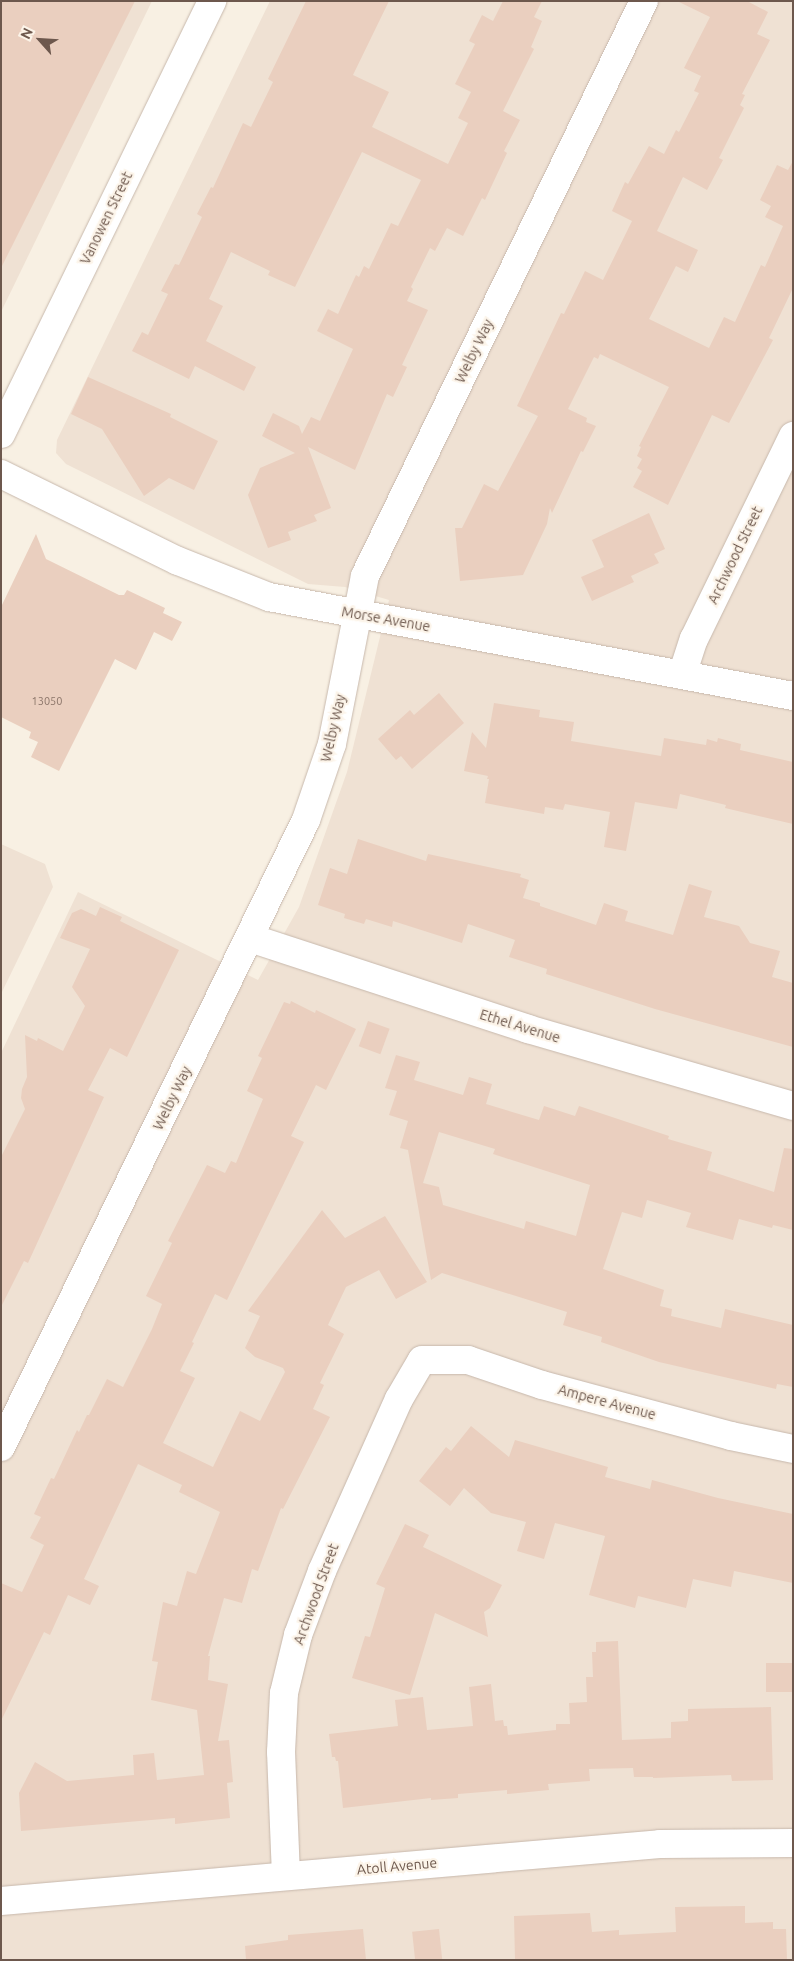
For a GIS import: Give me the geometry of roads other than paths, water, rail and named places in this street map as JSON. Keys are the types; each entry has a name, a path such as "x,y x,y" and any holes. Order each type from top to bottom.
{"street":[{"name":"Vanowen Street","path":"1,434 212,1"},
{"name":"Welby Way","path":"1,1447 306,820 332,744 365,576 644,1"},
{"name":"Archwood Street","path":"682,675 694,640 793,436"},
{"name":"Morse Avenue","path":"1,474 178,561 269,597 356,615 793,696"},
{"name":"Ethel Avenue","path":"250,938 528,1029 793,1106"},
{"name":"Archwood Street","path":"286,1876 281,1752 284,1693 298,1635 330,1553 399,1399 422,1360"},
{"name":"Ampere Avenue","path":"422,1360 468,1360 542,1385 731,1436 793,1449"},
{"name":"Atoll Avenue","path":"1,1901 660,1844 793,1843"}]}
